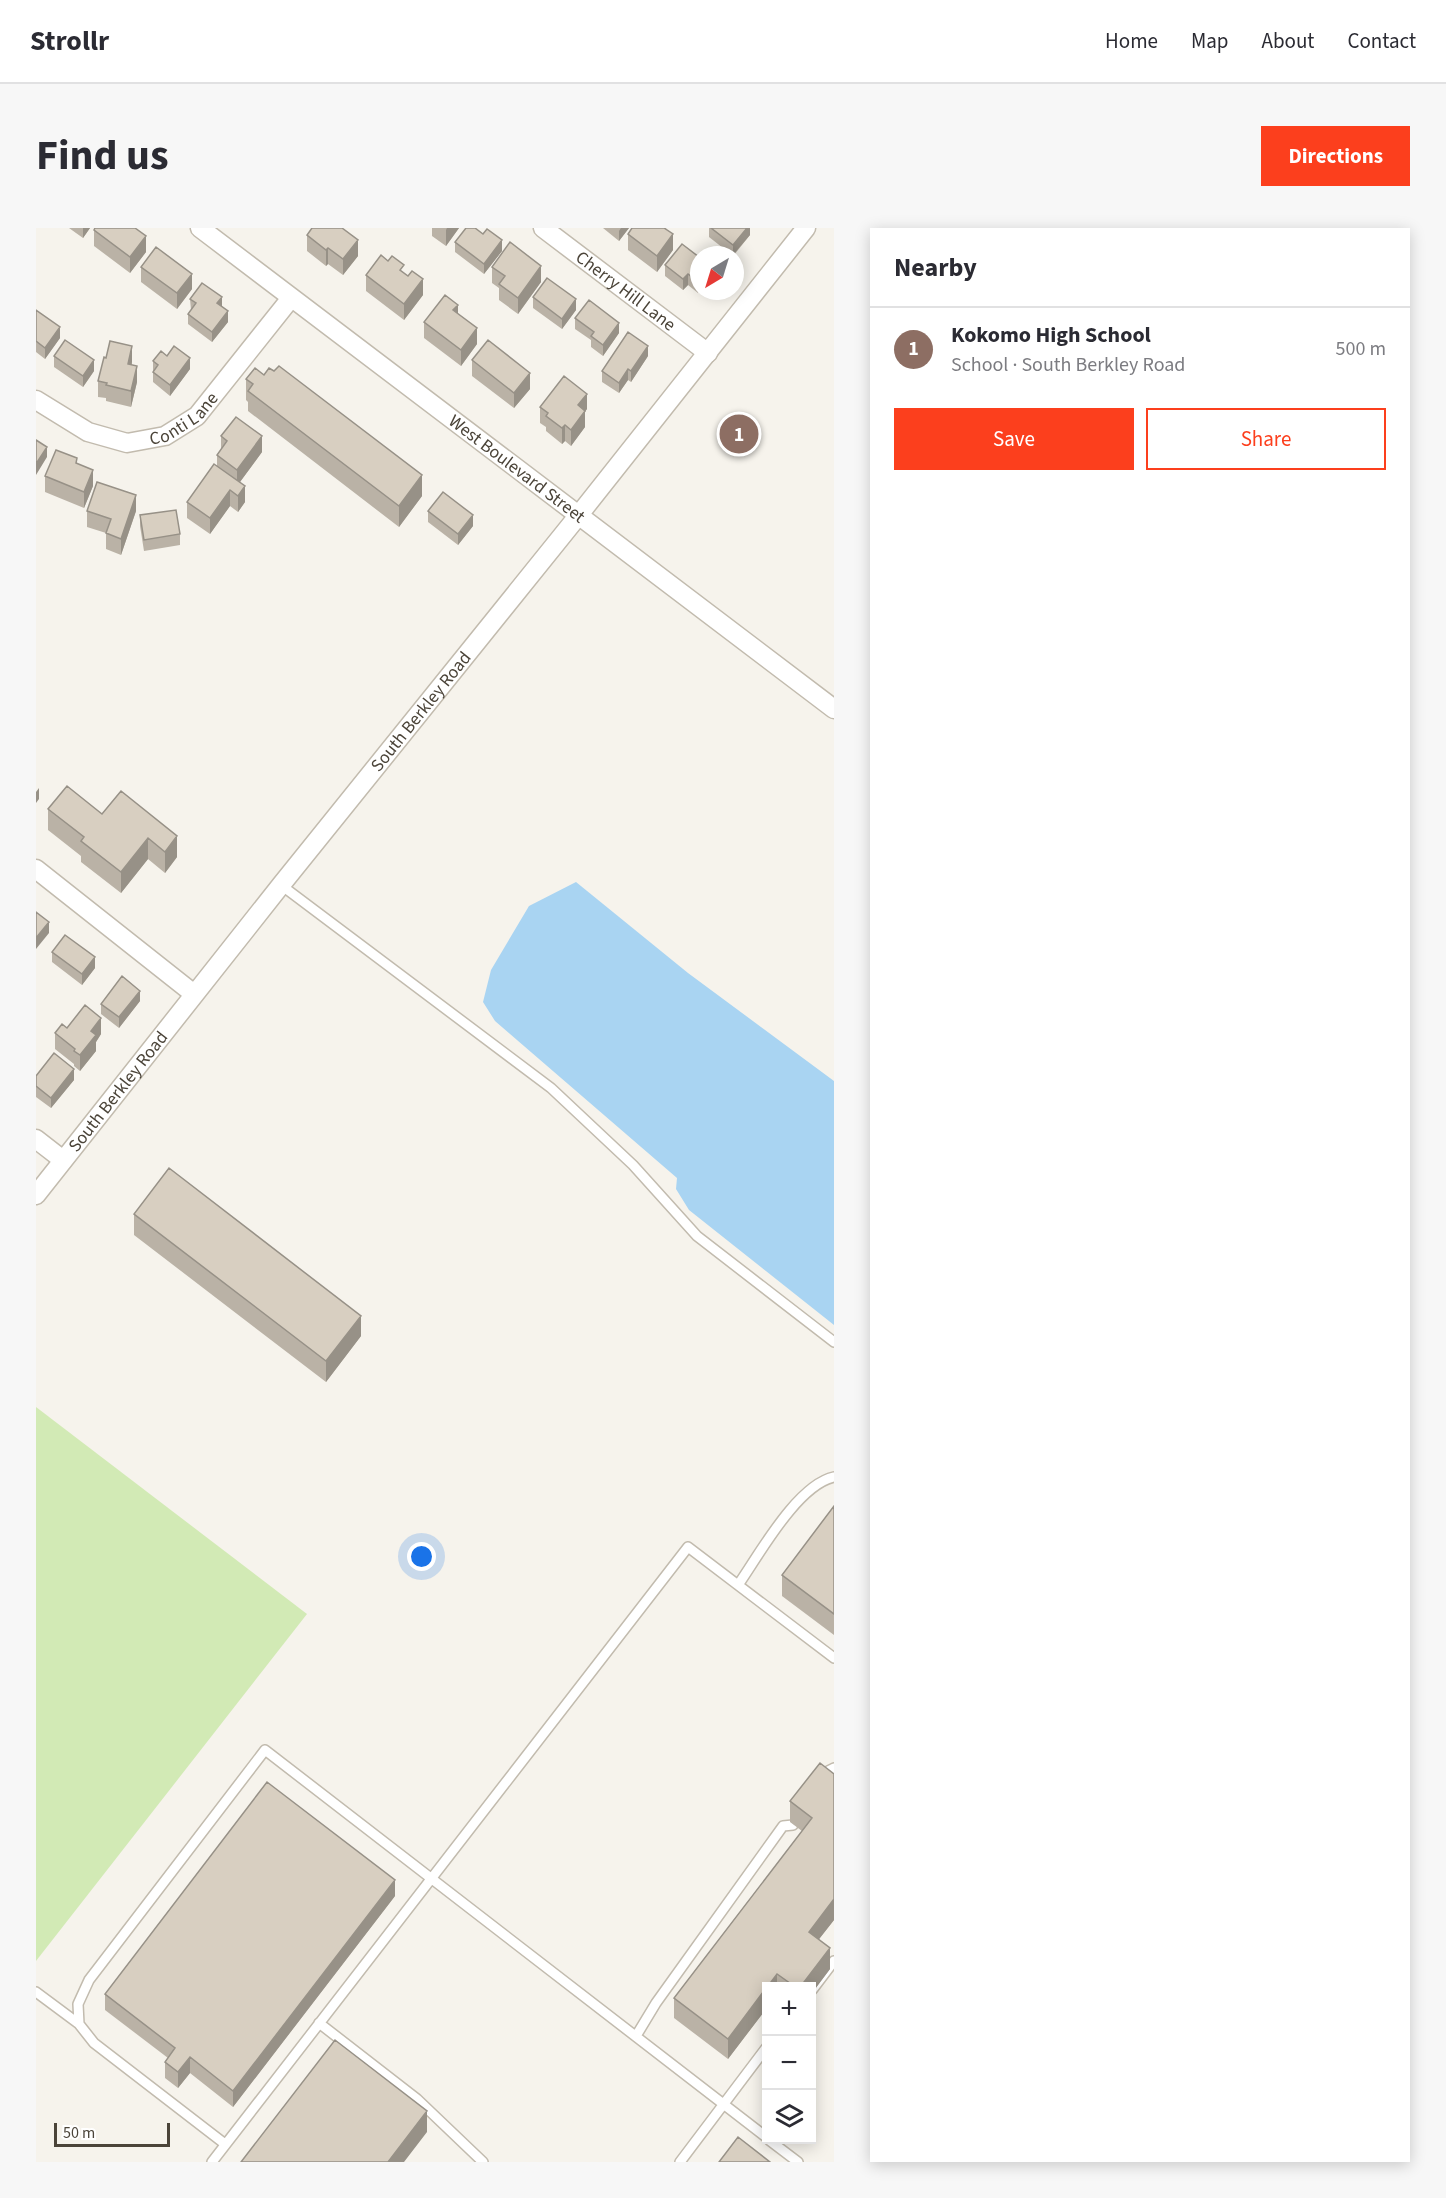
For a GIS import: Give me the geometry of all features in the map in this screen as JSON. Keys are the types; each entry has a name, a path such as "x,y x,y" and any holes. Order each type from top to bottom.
{"street":[{"name":"West Boulevard Street","path":"200,228 834,709"},
{"name":"Cherry Hill Lane","path":"543,228 708,353"},
{"name":"South Berkley Road","path":"36,1195 280,885 578,516 806,228"},
{"name":"Conti Lane","path":"36,400 88,432 127,443 165,436 197,416 291,298"},
{"path":"36,869 194,994"},
{"path":"36,1139 63,1160"}],"lane":[{"path":"280,885 551,1089 633,1165 697,1236 834,1342"},
{"path":"738,1585 787,1514 806,1492 834,1477"},
{"path":"212,2162 688,1547 834,1658"},
{"path":"78,2024 78,2004 89,1980 265,1750 762,2133"},
{"path":"824,1787 828,1771 834,1768"},
{"path":"636,2036 656,2003 783,1826 793,1825"},
{"path":"816,1985 834,1961"},
{"path":"36,1992 78,2024 94,2043 225,2144"},
{"path":"319,2022 417,2099 483,2162"},
{"path":"680,2162 762,2054"},
{"path":"776,2144 798,2162"}],"green space":[{"path":"36,1407 307,1614 36,1961"}],"water":[{"path":"576,882 688,973 834,1081 834,1325 689,1210 676,1189 677,1178 495,1021 483,1002 491,970 529,906"}],"building":[{"path":"95,228 135,228 146,236 130,257 94,230"},
{"path":"312,228 342,228 358,240 343,259 328,248 326,250 307,235"},
{"path":"466,228 475,228 483,234 487,229 502,240 484,264 455,242"},
{"path":"632,228 664,228 673,234 657,256 628,234"},
{"path":"711,228 747,228 733,245"},
{"path":"510,242 541,266 518,298 499,284 505,276 492,267"},
{"path":"682,244 690,250 690,276 688,274 683,279 665,265"},
{"path":"156,247 192,274 177,293 141,267"},
{"path":"381,255 388,261 392,256 404,265 400,270 408,276 412,271 423,279 404,304 366,275"},
{"path":"547,278 576,299 562,319 533,297"},
{"path":"202,283 222,297 217,303 228,311 212,332 188,314 196,303 190,299"},
{"path":"445,295 458,305 453,310 477,328 461,350 424,322"},
{"path":"589,300 619,323 603,345 591,336 594,332 575,318"},
{"path":"36,310 60,327 45,348 36,341"},
{"path":"628,332 648,346 631,371 628,369 619,383 602,371"},
{"path":"65,340 94,360 83,376 54,356"},
{"path":"488,340 530,373 514,393 472,360"},
{"path":"110,341 132,346 128,364 137,366 131,391 98,381"},
{"path":"174,346 190,358 170,385 153,372 158,365 153,361 161,351 167,356"},
{"path":"279,366 422,475 399,506 248,391 253,384 246,379 255,368 264,375 269,368 274,371"},
{"path":"564,376 587,394 578,405 585,411 571,430 565,425 562,428 546,416 548,413 540,407"},
{"path":"236,417 262,436 237,470 217,455 227,441 221,436"},
{"path":"36,440 47,447 36,464"},
{"path":"56,450 77,458 76,463 93,470 84,492 45,476"},
{"path":"214,464 245,486 238,496 230,490 210,518 187,502"},
{"path":"97,482 136,495 121,539 106,533 111,519 87,511"},
{"path":"443,492 473,515 458,534 428,511"},
{"path":"176,510 180,534 144,540 140,515"},
{"path":"67,786 102,814 121,791 177,836 165,852 148,838 121,872 81,841 84,837 48,809"},
{"path":"36,912 49,922 36,938"},
{"path":"65,935 95,957 82,974 52,952"},
{"path":"122,976 140,991 119,1017 101,1004"},
{"path":"85,1005 101,1018 91,1031 96,1035 80,1055 55,1033 62,1024 67,1028"},
{"path":"54,1053 74,1069 51,1098 36,1086 36,1076"},
{"path":"169,1168 361,1316 326,1361 134,1214"},
{"path":"834,1506 834,1614 782,1575"},
{"path":"820,1763 834,1774 834,1899 809,1932 830,1948 804,1982 788,1982 777,1974 771,1982 762,1982 762,1993 728,2039 674,1998 812,1818 790,1801"},
{"path":"267,1782 395,1880 233,2091 190,2057 178,2072 165,2062 175,2048 105,1994"},
{"path":"335,2040 427,2111 388,2162 241,2162"},
{"path":"738,2137 770,2162 719,2162"}],"place":[{"name":"Kokomo High School","path":"739,434"}]}
